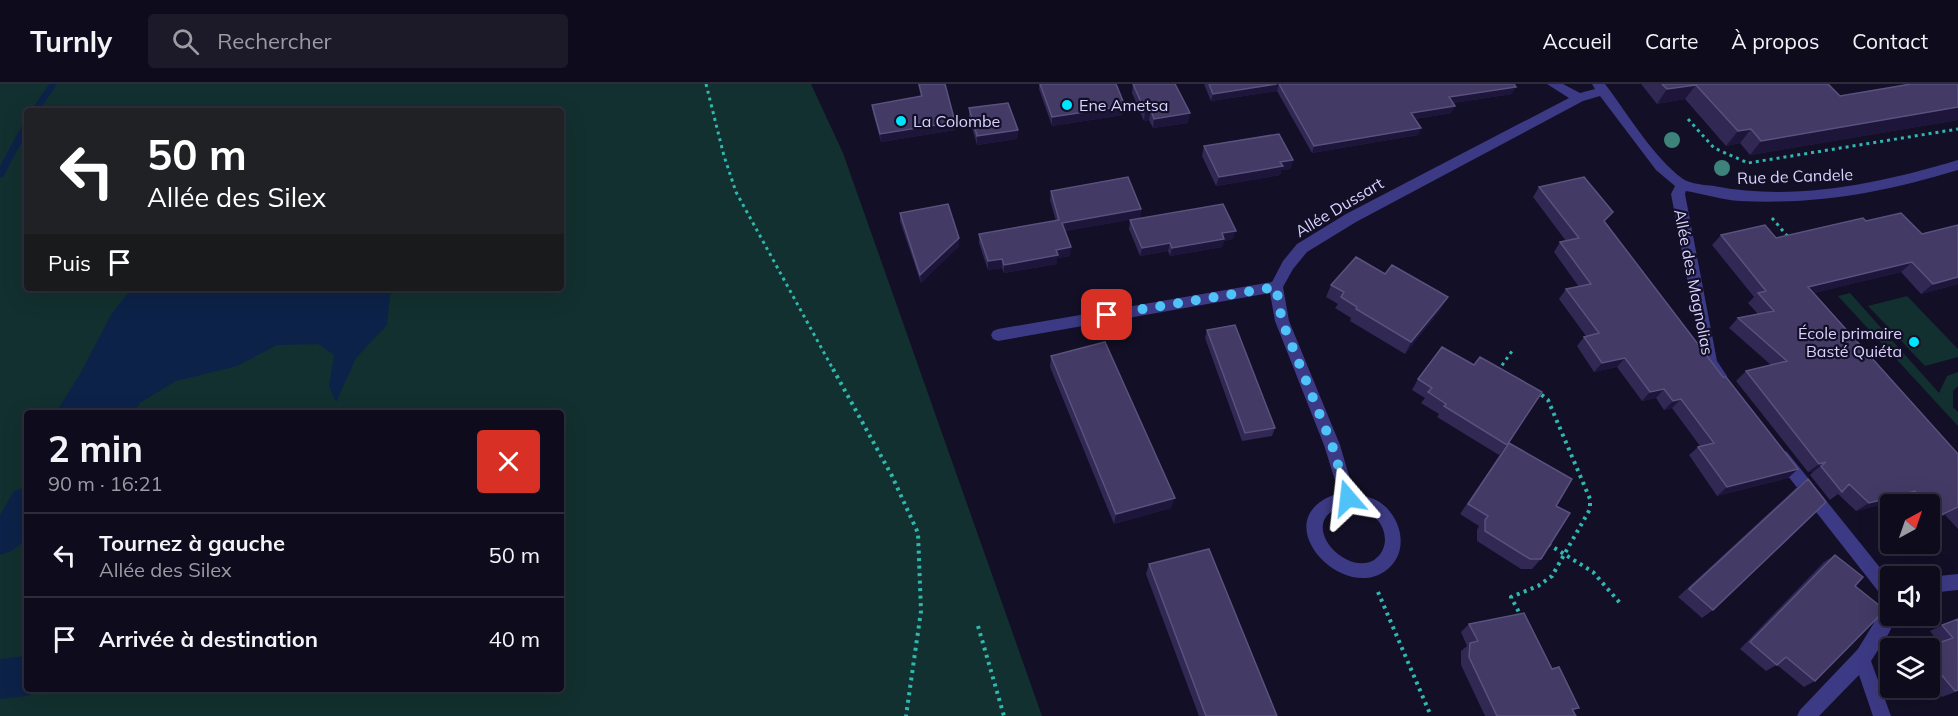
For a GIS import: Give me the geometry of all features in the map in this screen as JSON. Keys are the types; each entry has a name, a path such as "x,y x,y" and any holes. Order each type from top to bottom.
{"street":[{"path":"1553,84 1579,98"},
{"path":"1600,88 1661,167 1682,185"},
{"name":"Allée Dussart","path":"1276,287 1288,265 1302,248 1351,218 1600,88"},
{"name":"Rue de Candele","path":"1682,185 1739,196 1837,194 1909,180 1958,165"},
{"name":"Allée des Magnolias","path":"1682,185 1678,194 1710,363 1729,390"},
{"path":"998,335 1276,287 1282,321 1332,445 1348,498"},
{"path":"1772,443 1880,578"},
{"path":"1348,498 1360,500 1382,512 1389,521 1394,532 1393,552 1379,566 1368,570 1345,567 1334,561 1318,543 1314,529 1316,517 1323,506 1334,500 1348,498"},
{"path":"1940,584 1958,582"},
{"path":"1806,716 1862,660 1884,626"},
{"path":"1862,660 1882,716"}],"path":[{"path":"706,84 731,179 743,205 773,255 783,278 892,476 918,533 921,611 906,716"},
{"path":"1688,119 1714,148 1748,163 1958,129"},
{"path":"1752,195 1796,245"},
{"path":"1492,379 1512,351"},
{"path":"1498,370 1508,376"},
{"path":"1527,626 1511,597 1538,586 1552,576 1590,509 1590,499 1548,400 1528,387"},
{"path":"1547,543 1593,572 1620,603"},
{"path":"1368,570 1431,716"},
{"path":"978,626 1004,716"}],"green space":[{"path":"0,84 811,84 843,153 1042,716 0,716"},
{"path":"1850,293 1939,393 1947,376 1958,372 1958,386 1953,391 1953,407 1958,412 1958,426 1838,296"},
{"path":"1907,296 1958,349 1958,357 1925,366 1868,306"}],"water":[{"path":"149,291 393,291 390,295 387,325 356,358 336,402 329,386 334,355 318,344 277,345 237,366 176,381 141,402 135,410 74,410 92,384 124,322"}],"building":[{"path":"919,84 945,84 955,122 880,134 872,105 922,96"},
{"path":"1040,84 1116,84 1125,106 1052,117"},
{"path":"1133,84 1175,84 1190,113 1154,119 1151,110 1145,111"},
{"path":"1209,84 1277,84 1213,94"},
{"path":"1279,84 1514,84 1516,87 1449,97 1455,106 1411,113 1421,128 1314,146"},
{"path":"1662,84 1828,84 1840,96 1911,84 1958,84 1958,107 1761,141 1751,129 1738,131 1696,85 1667,89"},
{"path":"1008,103 1018,130 977,136 969,108"},
{"path":"1279,134 1293,160 1280,162 1283,166 1219,177 1204,146"},
{"path":"1128,177 1141,209 1062,223 1071,247 1056,250 1058,255 1004,265 1002,259 988,261 979,234 1059,220 1051,191"},
{"path":"1584,177 1613,212 1604,221 1723,377 1726,377 1798,469 1727,487 1698,447 1714,443 1681,399 1673,401 1664,389 1650,392 1625,358 1602,363 1584,337 1599,333 1566,289 1591,284 1560,242 1579,238 1539,187"},
{"path":"948,204 959,238 920,275 900,213"},
{"path":"1223,204 1236,231 1222,233 1224,239 1172,248 1170,243 1142,248 1130,220"},
{"path":"1901,213 1922,234 1958,225 1958,277 1933,284 1912,262 1808,287 1958,454 1958,507 1940,516 1940,494 1918,494 1915,491 1904,494 1880,494 1880,500 1869,503 1849,484 1842,492 1821,466 1826,462 1819,464 1746,371 1787,361 1738,318 1774,311 1758,293 1766,291 1721,235 1765,225 1776,238 1863,218 1866,221"},
{"path":"1356,257 1385,274 1392,265 1448,297 1411,342 1356,309 1357,307 1341,297 1344,292 1331,285"},
{"path":"1235,325 1275,428 1245,433 1207,330"},
{"path":"1105,342 1175,498 1116,514 1051,356"},
{"path":"1442,347 1474,365 1480,357 1542,392 1507,445 1444,406 1446,404 1428,392 1432,388 1418,379"},
{"path":"1509,443 1572,479 1556,506 1570,513 1541,559 1530,559 1485,531 1485,520 1488,516 1468,504"},
{"path":"1808,479 1826,502 1713,610 1689,589"},
{"path":"1209,549 1277,716 1206,716 1149,564"},
{"path":"1835,555 1863,577 1855,586 1880,606 1880,615 1815,681 1786,657 1777,665 1750,642"},
{"path":"1524,613 1552,669 1559,667 1579,708 1572,709 1576,716 1497,716 1469,657 1470,643 1478,641 1469,624"},
{"path":"1958,619 1958,690 1955,691 1940,673 1940,642 1953,638 1942,625"}],"waterway":[{"path":"37,108 53,84"},
{"path":"0,175 24,130"},
{"path":"74,410 92,384 124,322 149,291"},
{"path":"0,538 16,525 24,509"},
{"path":"0,679 24,676"}],"place":[{"name":"Ene Ametsa","path":"1067,105"},
{"name":"La Colombe","path":"901,121"},
{"name":"École primaire Basté Quiéta","path":"1914,342"}],"route":[{"path":"1107,315 1276,287 1282,321 1332,445 1348,498"}]}
